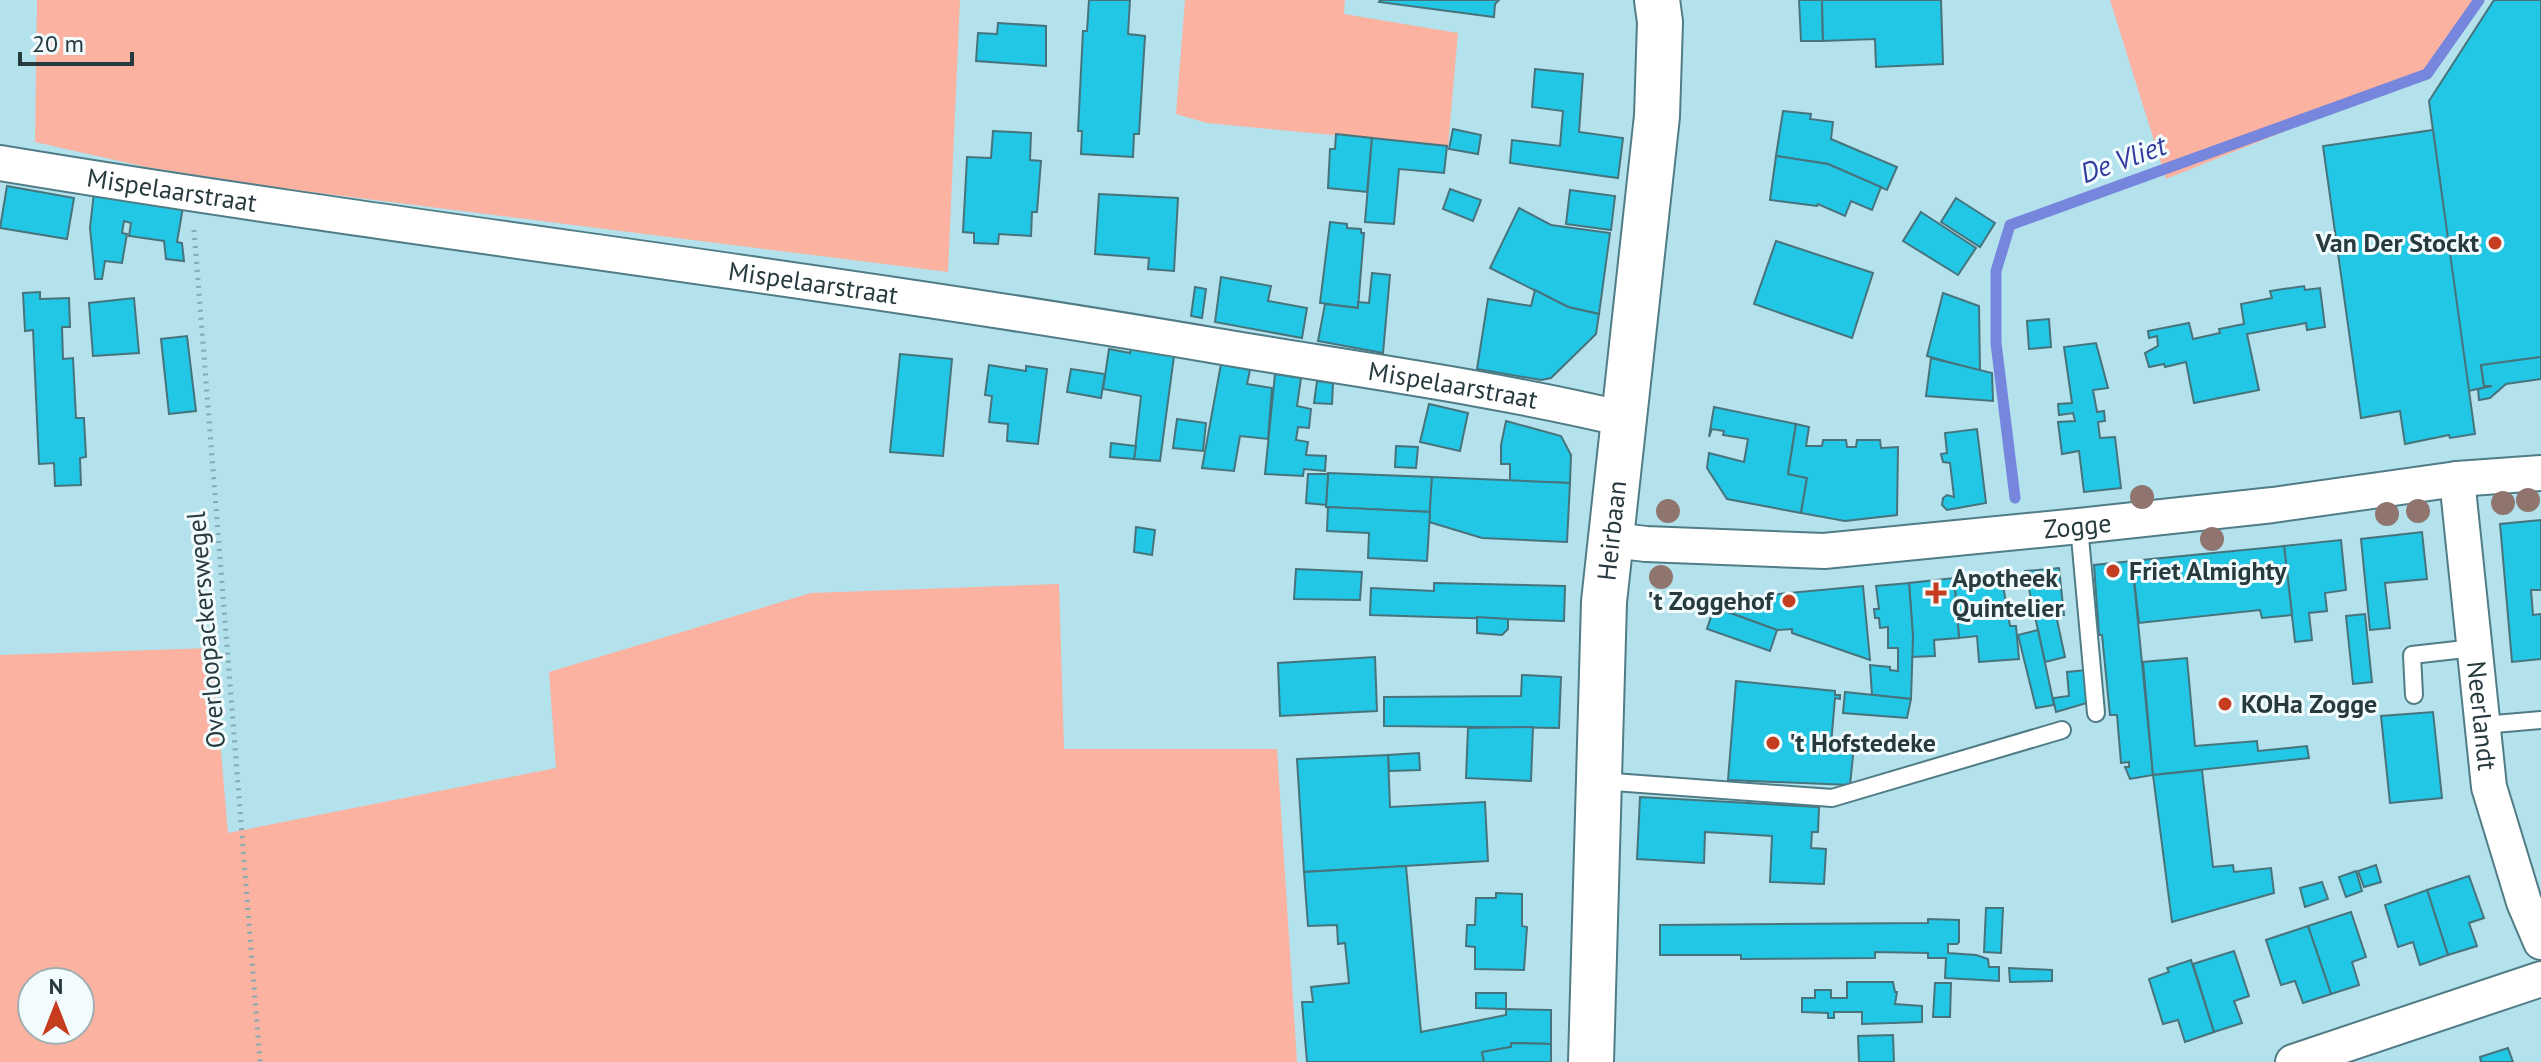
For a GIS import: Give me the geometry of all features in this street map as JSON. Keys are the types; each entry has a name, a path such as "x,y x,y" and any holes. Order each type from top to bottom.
{"main road":[{"name":"Heirbaan","path":"1591,1062 1604,602 1657,116 1660,22 1657,0"}],"street":[{"name":"Mispelaarstraat","path":"0,163 192,194 1065,320 1624,419"},
{"name":"Zogge","path":"1613,540 1824,551 2273,505 2457,479 2541,473"},
{"name":"Neerlandt","path":"2457,479 2489,787 2524,902 2541,942"},
{"path":"2293,1062 2541,979"}],"lane":[{"path":"2079,526 2096,713"},
{"path":"2414,695 2412,655 2474,648"},
{"path":"2483,725 2541,720"},
{"path":"1598,781 1832,798 2062,730"}],"path":[{"name":"Overloopackerswegel","path":"192,194 260,1062"}],"shaded area":[{"path":"37,0 960,0 948,272 287,189 146,167 35,142"},
{"path":"1185,0 1345,0 1344,14 1458,33 1448,146 1207,123 1176,114"},
{"path":"2110,0 2479,0 2427,74 2166,179"},
{"path":"1059,584 1064,749 1277,749 1297,1062 0,1062 0,655 212,648 228,833 556,768 549,672 811,593"}],"building":[{"path":"1089,0 1130,0 1128,34 1145,36 1139,134 1134,134 1133,157 1081,154 1082,131 1078,131 1083,31 1087,31"},
{"path":"1380,0 1499,0 1495,4 1494,17"},
{"path":"1799,0 1822,0 1823,41 1801,41"},
{"path":"1822,0 1941,0 1943,64 1876,67 1875,39 1823,41"},
{"name":"Van Der Stockt","path":"2494,0 2541,0 2541,357 2481,365 2484,386 2492,386 2468,391 2429,101"},
{"path":"998,23 1046,26 1046,66 976,61 978,33 997,34"},
{"path":"1535,69 1583,74 1579,132 1623,138 1618,178 1510,163 1512,140 1560,146 1563,111 1532,107"},
{"path":"1783,111 1811,114 1810,119 1833,122 1831,139 1897,167 1887,190 1828,164 1776,156"},
{"path":"1453,129 1481,135 1478,154 1449,149"},
{"path":"2433,130 2475,434 2450,438 2449,435 2405,444 2400,411 2361,418 2323,146"},
{"path":"993,131 1031,133 1030,160 1041,161 1037,212 1032,212 1031,236 999,234 998,244 974,243 974,233 963,232 967,157 991,158"},
{"path":"1336,134 1372,138 1367,192 1328,188 1330,149 1335,149"},
{"path":"1372,138 1447,146 1444,173 1399,169 1394,224 1365,222"},
{"path":"1776,156 1828,164 1881,187 1872,210 1851,201 1845,216 1818,204 1770,200"},
{"path":"7,186 74,198 67,239 0,228"},
{"path":"1450,189 1481,200 1473,221 1443,209"},
{"path":"1570,190 1615,196 1611,230 1566,224"},
{"path":"94,192 183,207 177,242 182,243 184,261 166,259 164,241 129,236 131,223 124,221 122,233 127,234 122,263 105,261 102,279 95,279 90,228"},
{"path":"1099,194 1178,198 1174,271 1148,269 1149,258 1095,254"},
{"path":"1956,198 1995,223 1980,247 1941,222"},
{"path":"1519,208 1551,225 1610,233 1599,314 1568,307 1490,268"},
{"path":"1921,212 1976,248 1958,275 1903,241"},
{"path":"1330,222 1347,224 1347,228 1361,229 1364,233 1358,308 1320,303"},
{"path":"1776,241 1873,273 1852,338 1754,304"},
{"path":"1372,273 1390,275 1383,353 1318,341 1325,304 1358,308 1358,302 1369,303"},
{"path":"1221,277 1271,286 1268,301 1307,308 1302,338 1215,322"},
{"path":"2304,286 2305,290 2320,288 2325,327 2307,330 2306,323 2247,334 2259,390 2194,403 2186,362 2149,367 2145,353 2158,346 2157,336 2149,338 2148,331 2189,323 2193,339 2220,333 2219,329 2244,324 2241,304 2272,298 2270,291"},
{"path":"1195,287 1206,289 1202,318 1191,316"},
{"path":"1535,290 1568,307 1599,314 1596,334 1551,378 1541,380 1477,369 1488,299 1531,306"},
{"path":"40,292 40,299 69,298 70,327 62,327 63,359 73,358 76,418 84,418 86,457 80,458 81,485 55,486 54,463 39,464 33,330 25,331 23,293"},
{"path":"1943,293 1979,306 1980,371 1927,356"},
{"path":"134,298 139,353 93,356 89,303"},
{"path":"2049,319 2051,347 2029,349 2027,321"},
{"path":"187,336 196,411 169,414 161,339"},
{"path":"2096,343 2108,388 2093,390 2097,412 2104,411 2105,421 2098,422 2100,438 2115,437 2121,488 2084,492 2079,451 2062,454 2058,422 2075,421 2073,413 2059,415 2058,404 2072,403 2064,347"},
{"path":"1131,348 1174,356 1160,461 1134,459 1141,396 1103,389 1109,349 1130,353"},
{"path":"900,354 952,359 943,456 890,452"},
{"path":"2541,357 2541,379 2506,384 2490,398 2479,400 2478,389 2492,386 2484,386 2481,365"},
{"path":"1931,358 1992,373 1993,401 1926,396"},
{"path":"1221,364 1250,370 1247,384 1272,388 1268,439 1240,436 1234,471 1202,468"},
{"path":"989,365 1026,371 1026,366 1047,369 1038,444 1007,441 1008,424 989,422 992,396 985,395"},
{"path":"1071,369 1105,374 1101,398 1067,392"},
{"path":"1275,374 1301,378 1297,406 1311,409 1309,428 1298,427 1296,440 1308,442 1306,455 1326,456 1325,471 1304,469 1303,476 1265,474"},
{"path":"1317,381 1333,383 1332,404 1314,403"},
{"path":"1429,404 1468,413 1460,451 1420,442"},
{"path":"1714,407 1796,424 1788,474 1807,478 1801,513 1727,499 1707,468 1709,453 1744,462 1748,439 1723,435 1724,431 1712,429 1709,437"},
{"path":"1177,419 1206,423 1203,451 1173,448"},
{"path":"1506,421 1561,436 1571,455 1570,483 1510,481 1510,464 1501,464"},
{"path":"1796,424 1809,427 1806,446 1822,446 1823,440 1846,440 1847,447 1856,447 1857,440 1880,440 1881,448 1898,447 1897,515 1845,521 1801,513 1807,478 1788,474"},
{"path":"1977,429 1986,503 1947,510 1942,505 1943,498 1947,495 1954,497 1950,463 1943,462 1941,454 1947,453 1945,433"},
{"path":"1111,443 1136,446 1134,459 1110,457"},
{"path":"1396,446 1418,447 1416,468 1395,467"},
{"path":"1328,473 1432,477 1430,512 1326,507"},
{"path":"1308,474 1328,474 1326,505 1306,503"},
{"path":"1432,477 1570,483 1567,542 1482,538 1429,522"},
{"path":"1328,507 1430,512 1427,561 1368,558 1369,533 1327,531"},
{"path":"2541,520 2541,590 2531,590 2533,615 2541,614 2541,659 2512,662 2500,524"},
{"path":"1136,527 1155,530 1152,555 1134,552"},
{"path":"2422,532 2427,579 2385,583 2390,628 2370,630 2361,539"},
{"path":"2341,540 2346,590 2325,593 2327,611 2309,613 2312,640 2295,642 2284,546"},
{"path":"2284,546 2292,615 2262,618 2260,610 2139,623 2132,561"},
{"path":"2132,561 2153,775 2130,779 2125,767 2129,767 2129,762 2121,763 2117,715 2110,715 2102,635 2099,635 2094,565"},
{"path":"2059,568 2064,615 2056,615 2065,657 2045,662 2025,571"},
{"path":"1296,569 1362,572 1360,600 1294,599"},
{"path":"2001,574 2010,626 2016,626 2019,659 1979,662 1977,636 1959,638 1954,578"},
{"path":"1954,578 1959,638 1934,640 1935,656 1911,657 1913,637 1909,583"},
{"path":"1434,583 1565,586 1564,621 1370,615 1371,588 1434,591"},
{"path":"1909,583 1913,637 1911,699 1872,695 1870,665 1898,671 1898,648 1888,648 1888,627 1880,628 1879,618 1875,618 1874,609 1879,609 1876,586"},
{"path":"1863,586 1870,660 1792,633 1792,629 1777,630 1717,608 1716,600"},
{"path":"1714,607 1777,630 1770,651 1707,629"},
{"path":"2365,614 2372,682 2353,684 2346,616"},
{"path":"1477,617 1508,619 1508,629 1502,635 1477,633"},
{"path":"2038,630 2054,705 2036,708 2018,635"},
{"path":"1375,657 1377,711 1280,716 1278,663"},
{"path":"2187,658 2195,746 2257,741 2258,751 2307,746 2309,758 2153,775 2143,662"},
{"path":"2086,670 2090,702 2056,712 2053,698 2069,696 2067,672"},
{"path":"1522,675 1561,677 1559,728 1384,726 1384,697 1521,696"},
{"path":"1736,681 1835,691 1835,695 1840,695 1840,699 1835,698 1831,745 1854,746 1850,785 1728,780"},
{"path":"1845,692 1911,699 1907,718 1843,713"},
{"path":"2433,712 2442,798 2390,803 2381,716"},
{"path":"1533,727 1531,781 1466,778 1468,728"},
{"path":"1419,753 1420,770 1389,771 1388,755"},
{"path":"1388,755 1390,807 1485,802 1488,861 1304,872 1297,759"},
{"path":"2202,770 2213,867 2233,865 2234,872 2271,868 2274,893 2172,922 2153,775"},
{"path":"1640,797 1819,807 1818,832 1812,832 1811,848 1826,849 1824,884 1770,882 1772,836 1705,832 1704,863 1637,859"},
{"path":"2376,865 2381,882 2364,887 2358,871"},
{"path":"1406,866 1421,1032 1506,1015 1506,1009 1551,1010 1551,1044 1511,1043 1511,1047 1482,1052 1484,1062 1307,1062 1302,1002 1313,1002 1311,987 1349,983 1345,943 1338,944 1337,925 1308,926 1304,872"},
{"path":"2356,871 2362,891 2346,897 2339,877"},
{"path":"2469,876 2484,918 2469,923 2477,946 2448,955 2427,890"},
{"path":"2322,882 2328,899 2305,907 2300,888"},
{"path":"2427,890 2448,955 2420,965 2413,942 2398,947 2385,905"},
{"path":"1496,893 1522,894 1522,926 1527,927 1524,970 1475,969 1475,947 1466,946 1467,925 1475,925 1476,898 1496,898"},
{"path":"1986,908 2003,908 2001,953 1984,952"},
{"path":"2351,912 2366,957 2352,962 2359,985 2331,994 2308,926"},
{"path":"1928,919 1959,920 1959,942 1948,944 1948,953 1988,959 1989,967 1999,967 1999,981 1945,978 1946,958 1928,958 1928,953 1875,952 1875,958 1741,959 1741,955 1660,955 1660,925 1928,923"},
{"path":"2308,926 2331,994 2303,1003 2295,981 2281,985 2266,940"},
{"path":"2234,951 2249,996 2234,1001 2242,1023 2214,1032 2193,964"},
{"path":"2191,960 2214,1032 2185,1042 2178,1020 2163,1024 2149,979 2169,972 2167,968"},
{"path":"2009,968 2052,970 2052,981 2010,982"},
{"path":"1847,982 1893,982 1897,992 1895,1004 1922,1006 1922,1022 1862,1024 1862,1012 1834,1012 1834,1018 1828,1018 1828,1013 1802,1012 1802,998 1815,998 1815,990 1831,990 1831,998 1847,998"},
{"path":"1935,983 1951,983 1950,1017 1933,1017"},
{"path":"1476,993 1506,993 1506,1009 1476,1008"},
{"path":"1893,1035 1894,1062 1859,1062 1858,1036"},
{"path":"1511,1043 1551,1044 1551,1062 1484,1062 1482,1052 1511,1047"},
{"path":"2508,1048 2513,1062 2481,1062 2480,1057"}],"waterway":[{"name":"De Vliet","path":"2015,498 1996,343 1996,271 2010,225 2427,74 2479,0"}],"place":[{"name":"Van Der Stockt","path":"2495,243"},
{"name":"Friet Almighty","path":"2113,571"},
{"name":"Apotheek Quintelier","path":"1936,593"},
{"name":"'t Zoggehof","path":"1789,601"},
{"name":"KOHa Zogge","path":"2225,704"},
{"name":"'t Hofstedeke","path":"1773,743"}]}
